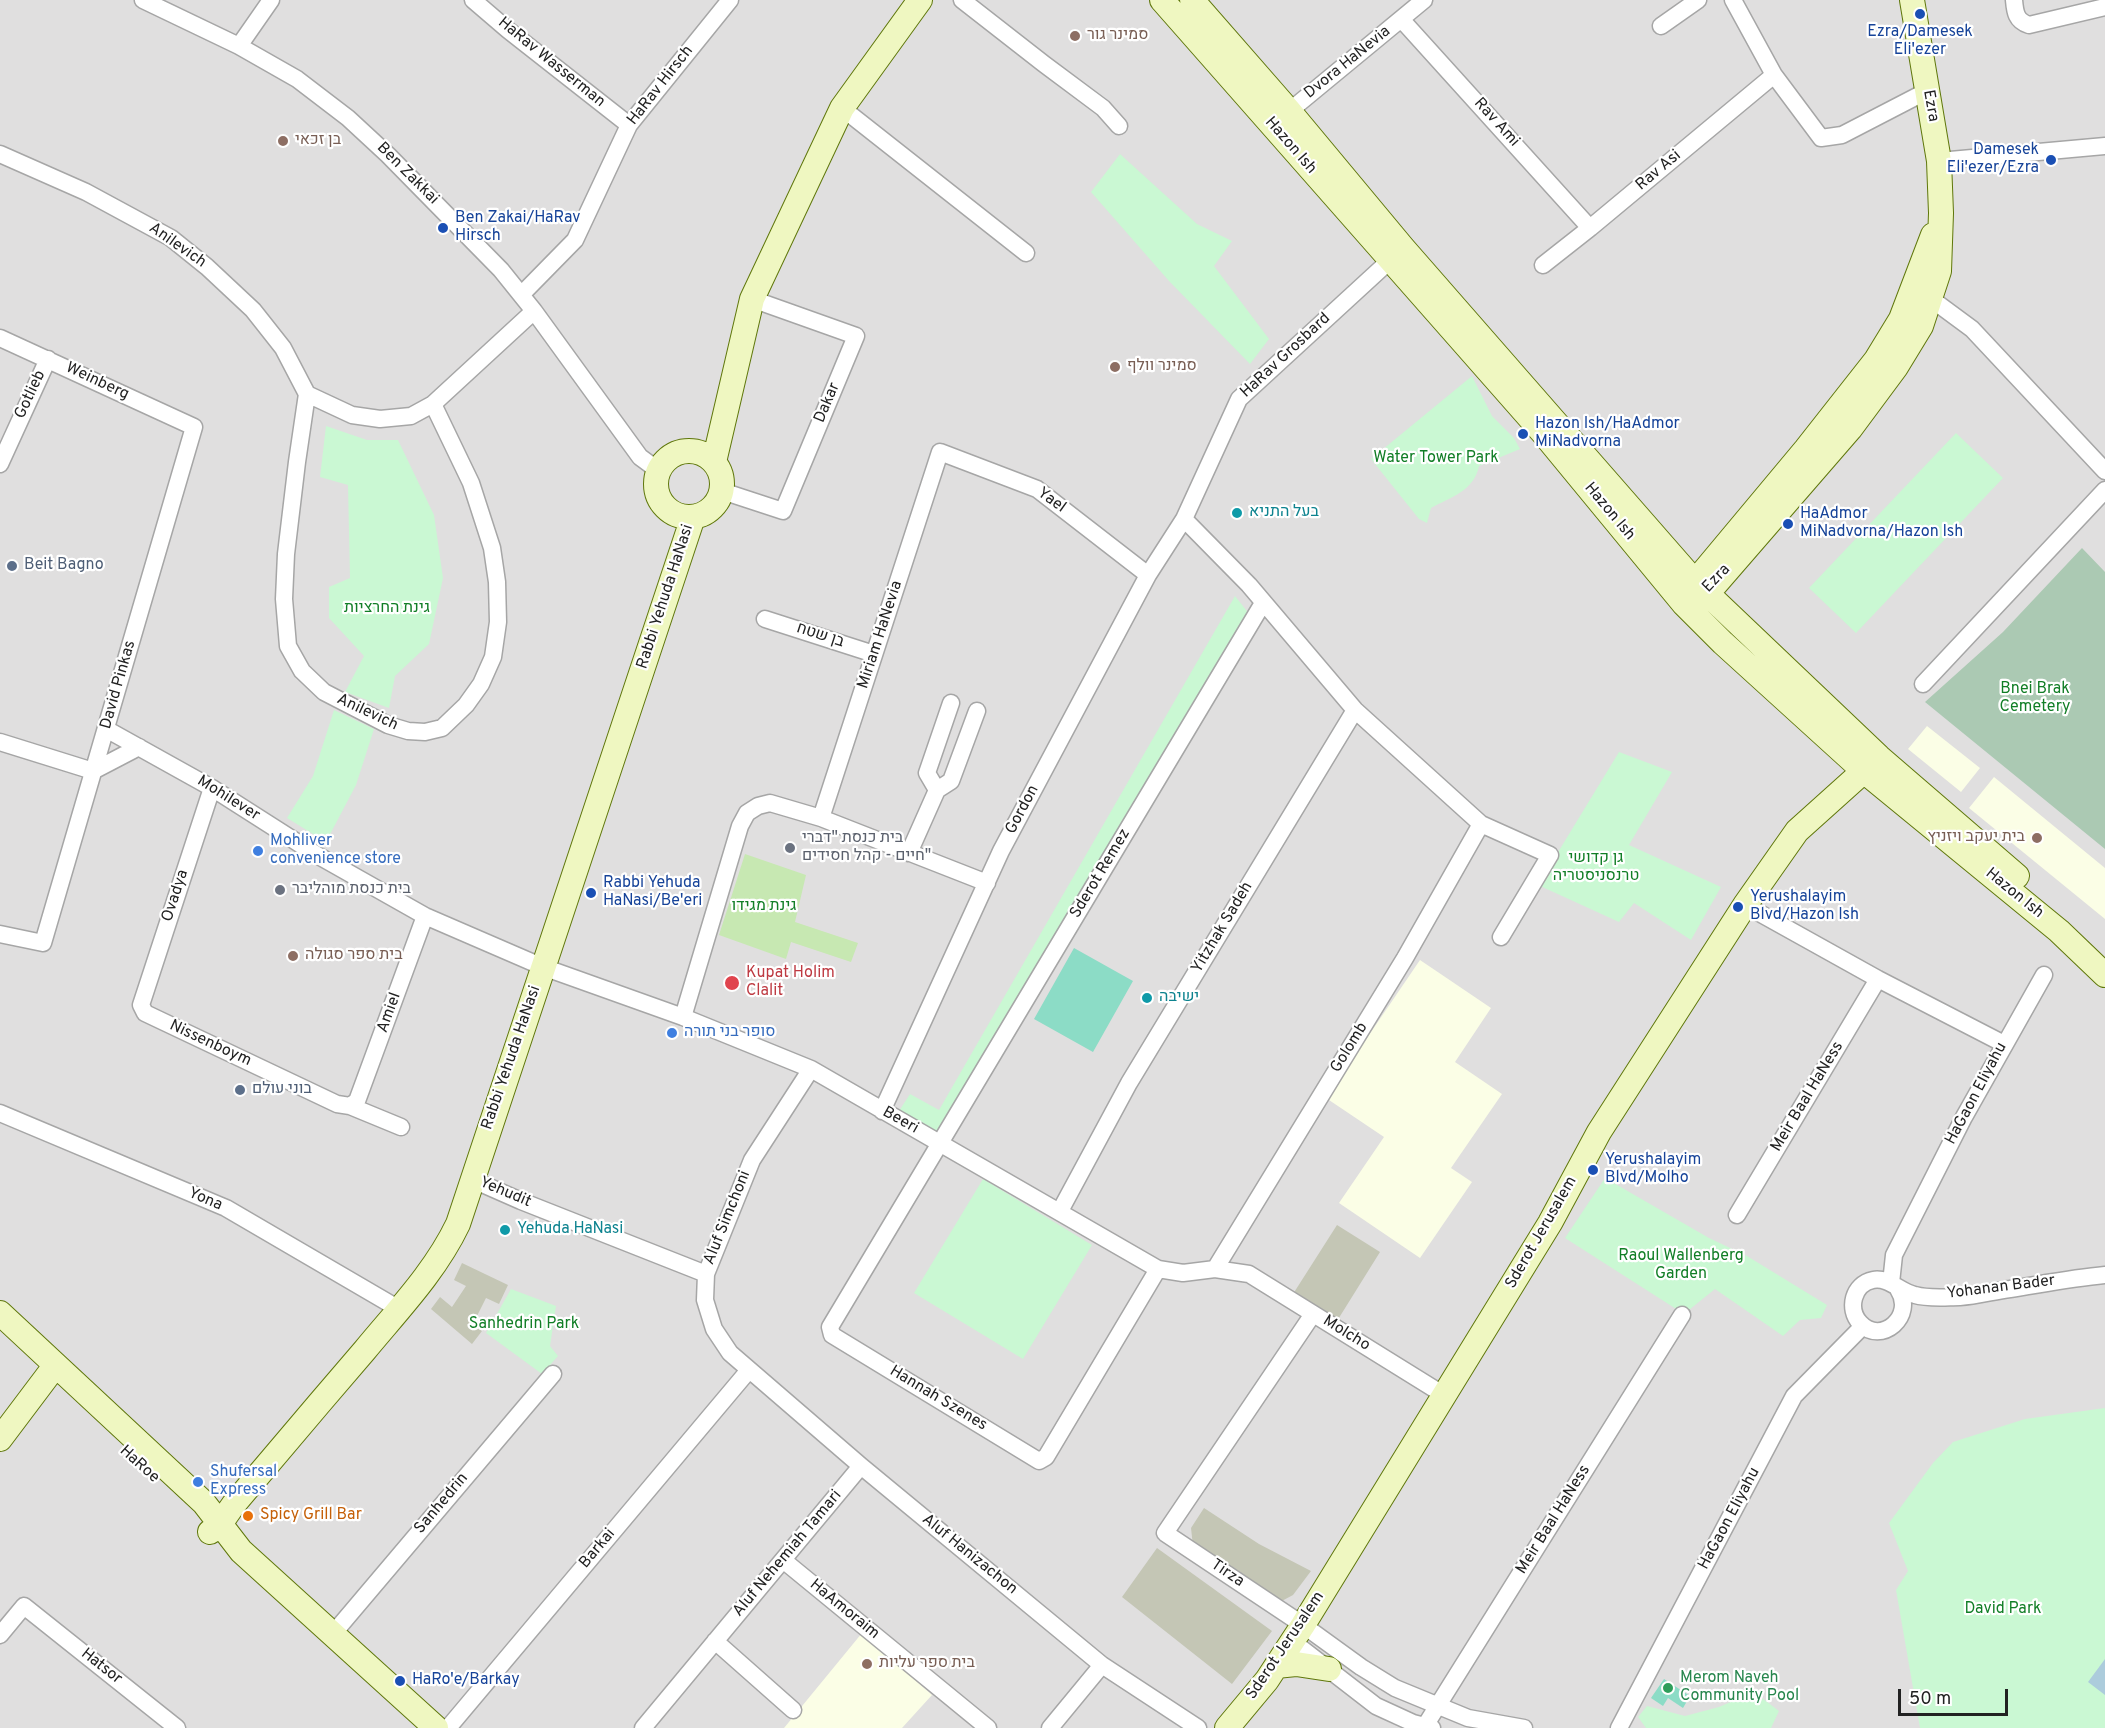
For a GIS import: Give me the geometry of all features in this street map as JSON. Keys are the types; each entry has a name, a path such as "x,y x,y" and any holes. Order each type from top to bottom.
{"street":[{"name":"Ben Zakkai","path":"143,0 239,46 297,79 348,118 388,155 501,270 534,311 640,457 659,471"},
{"path":"239,46 272,0"},
{"name":"HaRav Wasserman","path":"473,0 629,125"},
{"name":"HaRav Hirsch","path":"521,295 575,240 629,125 730,0"},
{"path":"714,462 752,298 842,108 920,0"},
{"path":"962,0 1104,108 1119,126"},
{"name":"Hazon Ish","path":"1162,0 1280,118"},
{"name":"Hazon Ish","path":"1192,0 1280,118 1396,254 1684,603 1723,643 2105,952"},
{"name":"Dvora HaNevia","path":"1280,118 1424,0"},
{"path":"1661,26 1698,0"},
{"path":"1733,0 1774,75 1821,138 1842,135 1927,91"},
{"name":"Ezra","path":"1684,603 1701,588 1850,429 1896,368 1921,326 1939,271 1940,161 1912,0"},
{"path":"2014,0 2016,16 2021,22 2029,25 2105,7"},
{"name":"Rav Ami","path":"1401,19 1590,228"},
{"name":"Rav Asi","path":"1543,265 1774,75"},
{"path":"842,108 1026,253"},
{"path":"1940,161 2105,146"},
{"name":"Anilevich","path":"0,154 86,192 171,238 207,267 253,310 283,348 307,394 294,489 284,599 288,646 302,670 324,692 388,725 408,731 425,732 442,728 466,705 481,684 493,657 498,622 497,582 492,548 471,483 433,404"},
{"name":"Ezra","path":"1701,588 1876,360 1901,319 1941,213"},
{"name":"Hazon Ish","path":"1396,254 1701,588 1872,764 2105,975"},
{"name":"HaRav Grosbard","path":"1184,519 1239,399 1396,254"},
{"name":"Dakar","path":"722,491 783,511 856,336 752,298"},
{"path":"1930,298 1972,329 2105,471"},
{"path":"307,394 352,415 380,419 411,416 433,404 534,311"},
{"name":"Weinberg","path":"0,338 195,427"},
{"name":"Gotlieb","path":"0,464 48,359"},
{"name":"David Pinkas","path":"0,934 43,943 195,427"},
{"path":"684,451 695,451 706,455 714,462 722,481 722,491 711,509 693,517 681,516 670,512 662,504 657,493 656,482 665,461 684,451"},
{"name":"Yael","path":"940,452 1037,489 1148,575"},
{"name":"Miriam HaNevia","path":"821,818 940,452"},
{"path":"1923,684 2105,490"},
{"name":"Rabbi Yehuda HaNasi","path":"215,1528 436,1264 458,1224 471,1179 693,517"},
{"path":"1184,519 1249,585 1355,710 1481,824 1550,855 1500,937"},
{"name":"Gordon","path":"882,1111 1001,851 1148,575 1184,519"},
{"name":"Sderot Remez","path":"940,1144 1263,603"},
{"name":"בן שטח","path":"765,619 874,654"},
{"path":"937,790 927,773 951,704"},
{"name":"Yitzhak Sadeh","path":"1060,1212 1140,1064 1355,710"},
{"path":"909,853 937,790 951,781 977,711"},
{"name":"Mohilever","path":"106,729 212,788 316,855 425,916 543,967"},
{"path":"0,742 93,771 139,747"},
{"name":"Sderot Jerusalem","path":"1227,1728 1267,1680 1298,1633 1550,1223 1599,1132 1744,904 1797,831 1872,764"},
{"name":"Ovadya","path":"141,1005 212,788"},
{"path":"683,1017 740,826 747,813 758,806 770,803 821,818 987,883"},
{"name":"Golomb","path":"1215,1269 1405,958 1481,824"},
{"path":"1744,904 1878,979 2004,1044"},
{"name":"Amiel","path":"350,1106 357,1101 425,916"},
{"name":"Beeri","path":"543,967 683,1017 811,1069 1158,1269 1184,1272 1215,1269 1249,1274"},
{"name":"HaGaon Eliyahu","path":"1894,1286 1894,1255 2004,1044 2044,975"},
{"name":"Meir Baal HaNess","path":"1737,1215 1878,979"},
{"name":"Nissenboym","path":"141,1005 145,1013 337,1104 350,1106 401,1127"},
{"name":"Aluf Simchoni","path":"749,1370 730,1353 714,1329 705,1300 706,1274 752,1160 811,1069"},
{"name":"Yona","path":"0,1113 226,1208 399,1309"},
{"name":"Hannah Szenes","path":"940,1144 830,1327 832,1335 1039,1461 1046,1457 1158,1269"},
{"name":"Yehudit","path":"471,1179 706,1274"},
{"name":"Molcho","path":"1249,1274 1444,1395"},
{"name":"Yohanan Bader","path":"1894,1286 1916,1296 1962,1297 2105,1275"},
{"path":"1874,1280 1894,1286 1903,1301 1903,1310 1895,1323 1879,1330 1863,1326 1853,1312 1852,1304 1859,1288 1874,1280"},
{"name":"HaRoe","path":"0,1313 204,1503 215,1528"},
{"name":"Tirza","path":"1313,1314 1165,1533 1298,1633 1361,1666 1395,1688 1468,1718 1524,1728"},
{"name":"Meir Baal HaNess","path":"1429,1727 1437,1706 1682,1315"},
{"name":"HaGaon Eliyahu","path":"1619,1728 1794,1396 1863,1326"},
{"path":"0,1439 55,1366"},
{"name":"HaRoe","path":"55,1366 61,1391 73,1404 241,1551 436,1728"},
{"name":"Aluf Hanizachon","path":"749,1370 861,1466 1102,1665 1198,1728"},
{"name":"Barkai","path":"448,1728 749,1370"},
{"name":"Sanhedrin","path":"332,1635 553,1374"},
{"path":"28,1401 61,1391"},
{"name":"Aluf Nehemiah Tamari","path":"643,1728 861,1466"},
{"path":"204,1503 223,1509 234,1504"},
{"name":"HaAmoraim","path":"783,1560 988,1728"},
{"name":"Hatsor","path":"0,1635 24,1606 177,1728"},
{"name":"Tirza","path":"1298,1633 1329,1669 1376,1706 1413,1723 1429,1727"},
{"path":"715,1641 793,1710"},
{"path":"1276,1666 1296,1664 1329,1669"},
{"path":"1050,1728 1102,1665"}],"shaded area":[{"path":"0,0 2105,0 2105,1728 0,1728"},
{"path":"1927,726 1980,768 1961,792 1908,749"},
{"name":"בית יעקב ויזניץ","path":"1994,777 2105,868 2105,919 1969,808"},
{"path":"1420,960 1491,1008 1455,1062 1502,1094 1451,1168 1472,1182 1420,1258 1339,1203 1384,1137 1326,1098"},
{"path":"1337,1225 1380,1252 1337,1321 1293,1294"},
{"path":"462,1263 508,1285 499,1304 486,1298 473,1324 482,1331 472,1344 431,1309 440,1297 452,1307 466,1286 454,1280"},
{"path":"1204,1508 1259,1544 1311,1571 1293,1595 1278,1603 1193,1546 1191,1528"},
{"path":"1157,1548 1272,1631 1232,1684 1122,1597"},
{"name":"בית ספר עליות","path":"862,1633 932,1695 902,1728 784,1728"}],"green space":[{"path":"1120,154 1197,224 1232,241 1214,266 1269,339 1250,364 1169,281 1091,192"},
{"name":"Water Tower Park","path":"1472,376 1492,416 1514,438 1520,449 1479,466 1472,482 1467,487 1431,508 1427,523 1419,519 1371,459"},
{"name":"גינת החרציות","path":"326,426 367,440 398,440 434,515 443,578 429,644 395,676 389,708 345,692 364,656 329,618 329,587 350,578 348,485 320,477"},
{"path":"1956,433 2003,478 1856,633 1809,588"},
{"name":"Bnei Brak Cemetery","path":"2082,548 2105,572 2105,849 1925,702 2003,632"},
{"path":"1235,596 1250,615 941,1134 899,1111 910,1094 939,1110"},
{"path":"334,710 374,729 356,785 326,842 287,818 313,776"},
{"name":"גן קדושי טרנסניסטריה","path":"1619,752 1672,772 1629,845 1721,887 1691,940 1634,903 1619,922 1538,885"},
{"name":"גינת מגידו","path":"745,854 806,875 795,922 858,943 851,962 791,942 786,959 719,935"},
{"path":"1074,948 1133,981 1093,1052 1034,1019"},
{"name":"Raoul Wallenberg Garden","path":"1605,1178 1709,1238 1747,1256 1827,1305 1821,1318 1800,1320 1783,1336 1715,1289 1684,1314 1565,1238"},
{"path":"983,1179 1092,1245 1023,1359 914,1293"},
{"name":"Sanhedrin Park","path":"511,1289 556,1306 550,1346 558,1356 542,1374 486,1333"},
{"name":"David Park","path":"2105,1408 2105,1728 1920,1728 1896,1590 1908,1571 1889,1523 1933,1463 1953,1442 2025,1419"},
{"name":"Merom Naveh Community Pool","path":"1664,1679 1690,1696 1683,1708 1668,1698 1663,1706 1651,1698"},
{"path":"1754,1692 1779,1711 1771,1728 1646,1728 1638,1717 1647,1706 1685,1716 1719,1707"}],"water":[{"path":"2105,1659 2105,1695 2088,1682"}],"place":[{"name":"Ezra/Damesek Eli'ezer","path":"1920,14"},
{"name":"סמינר גור","path":"1075,36"},
{"name":"בן זכאי","path":"283,141"},
{"name":"Damesek Eli'ezer/Ezra","path":"2051,160"},
{"name":"Ben Zakai/HaRav Hirsch","path":"443,228"},
{"name":"סמינר וולף","path":"1115,367"},
{"name":"Hazon Ish/HaAdmor MiNadvorna","path":"1523,434"},
{"name":"בעל התניא","path":"1237,513"},
{"name":"HaAdmor MiNadvorna/Hazon Ish","path":"1788,524"},
{"name":"Beit Bagno","path":"12,566"},
{"name":"בית יעקב ויזניץ","path":"2037,838"},
{"name":"בית כנסת \"דברי חיים - קהל חסידים\"","path":"790,848"},
{"name":"Mohliver convenience store","path":"258,851"},
{"name":"בית כנסת מוהליבר","path":"280,890"},
{"name":"Rabbi Yehuda HaNasi/Be'eri","path":"591,893"},
{"name":"Yerushalayim Blvd/Hazon Ish","path":"1738,907"},
{"name":"בית ספר סגולה","path":"293,956"},
{"name":"Kupat Holim Clalit","path":"732,983"},
{"name":"ישיבה","path":"1147,998"},
{"name":"סופר בני תורה","path":"672,1033"},
{"name":"בוני עולם","path":"240,1090"},
{"name":"Yerushalayim Blvd/Molho","path":"1593,1170"},
{"name":"Yehuda HaNasi","path":"505,1230"},
{"name":"Shufersal Express","path":"198,1482"},
{"name":"Spicy Grill Bar","path":"248,1516"},
{"name":"בית ספר עליות","path":"867,1664"},
{"name":"HaRo'e/Barkay","path":"400,1681"},
{"name":"Merom Naveh Community Pool","path":"1668,1688"}]}
